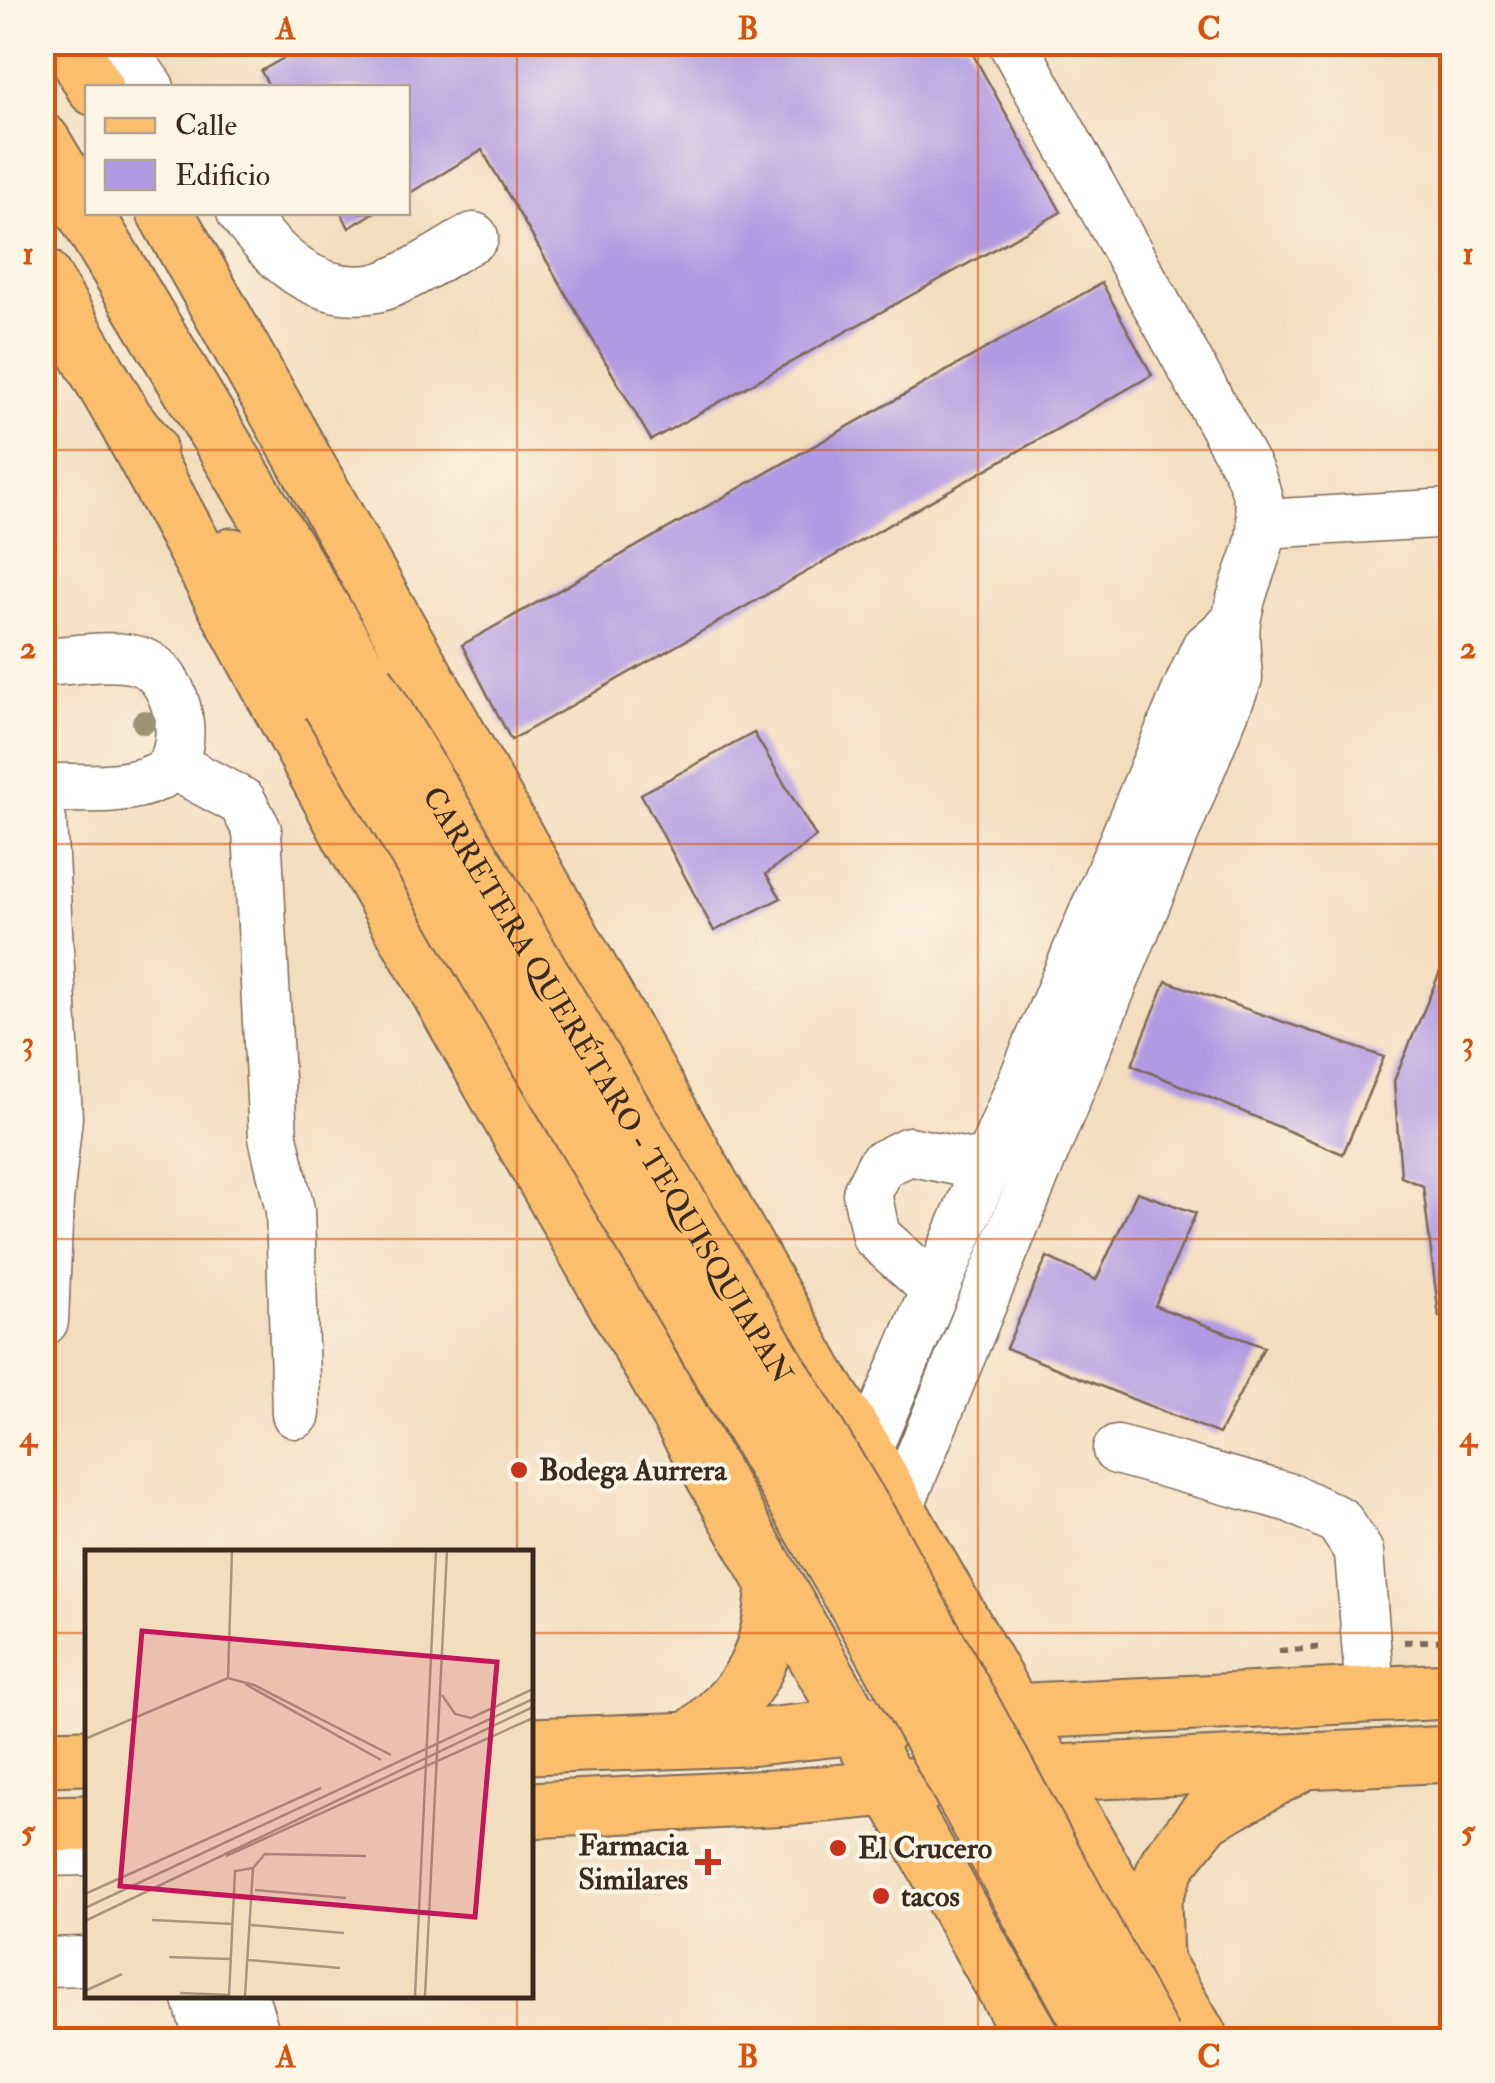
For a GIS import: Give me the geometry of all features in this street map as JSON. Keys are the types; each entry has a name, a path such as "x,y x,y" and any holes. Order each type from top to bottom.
{"main road":[{"path":"69,42 92,85"},
{"name":"CARRETERA QUERÉTARO - TEQUISQUIAPAN","path":"42,142 1100,2040"},
{"path":"167,215 818,1376 866,1453 1202,2040"},
{"name":"CARRETERA QUERÉTARO - TEQUISQUIAPAN","path":"42,275 125,419 246,574 348,693 878,1535 1153,2040"},
{"path":"125,419 353,841 1034,2040"},
{"path":"804,1638 835,1643 867,1635 893,1615 908,1587 902,1516"},
{"path":"692,1739 728,1711 756,1674 772,1630 775,1584"},
{"path":"532,1746 747,1738 1014,1710 1452,1690"},
{"path":"532,1810 791,1797 1049,1772 1452,1754"},
{"path":"42,1758 85,1757"},
{"path":"1155,1961 1153,1900 1168,1863 1206,1816 1307,1759"},
{"path":"42,1824 85,1823"},
{"path":"973,1930 979,1900 996,1874 1023,1858 1054,1854 1083,1863 1111,1883"}],"street":[{"path":"118,42 148,85"},
{"path":"902,1516 1238,678 1236,622 1260,552 1260,498 1248,470 1012,42"},
{"path":"243,215 267,248 320,286 377,288 474,237"},
{"path":"1262,524 1452,513"},
{"path":"866,1453 1198,664 1206,649 1236,622"},
{"path":"42,662 141,661 158,671 172,690 179,746 173,765 157,777 116,787 42,788"},
{"path":"173,765 242,802 257,830 274,1137 290,1210 296,1414"},
{"path":"42,820 58,1117 49,1201 44,1321"},
{"path":"935,1289 876,1236 867,1194 881,1166 909,1151 986,1167"},
{"path":"1117,1450 1292,1498 1339,1520 1360,1552 1370,1694"},
{"path":"42,1852 85,1851"},
{"path":"42,1962 85,1961"},
{"path":"197,1998 209,2040"},
{"path":"245,1998 257,2040"}],"building":[{"path":"312,42 966,42 1061,212 651,440 482,150 410,193 410,85 268,85 261,71"},
{"path":"342,215 370,215 349,228"},
{"path":"1102,283 1152,375 511,740 462,645"},
{"path":"754,733 816,837 766,874 781,898 714,931 641,794"},
{"path":"1452,943 1452,1316 1439,1317 1423,1186 1401,1177 1394,1081"},
{"path":"1166,981 1384,1057 1343,1154 1132,1065"},
{"path":"1137,1192 1196,1213 1155,1306 1264,1347 1219,1434 1006,1348 1047,1257 1096,1280"}],"place":[{"name":"Bodega Aurrera","path":"519,1470"},
{"name":"El Crucero","path":"838,1848"},
{"name":"Farmacia Similares","path":"708,1862"},
{"name":"tacos","path":"881,1896"}]}
